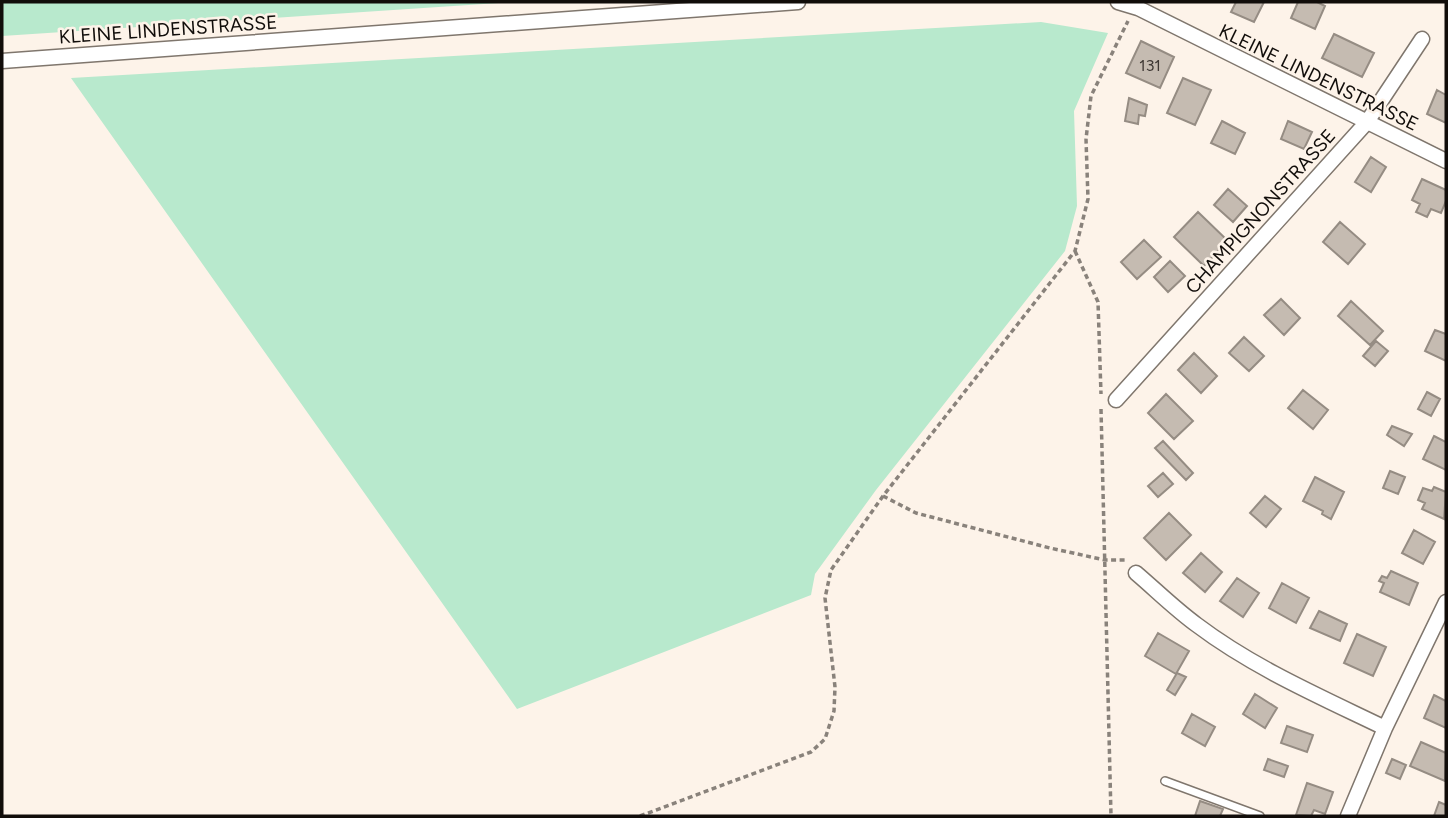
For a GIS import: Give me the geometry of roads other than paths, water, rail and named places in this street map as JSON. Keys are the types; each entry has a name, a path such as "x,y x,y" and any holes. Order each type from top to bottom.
{"street":[{"name":"KLEINE LINDENSTRASSE","path":"2,61 798,2"},
{"name":"KLEINE LINDENSTRASSE","path":"1118,2 1139,5 1446,161"},
{"name":"CHAMPIGNONSTRASSE","path":"1115,401 1367,122 1422,39"},
{"path":"1136,573 1198,626 1228,646 1283,679 1385,728"},
{"path":"1348,816 1385,728 1446,602"}],"lane":[{"path":"1165,781 1260,816"}]}
